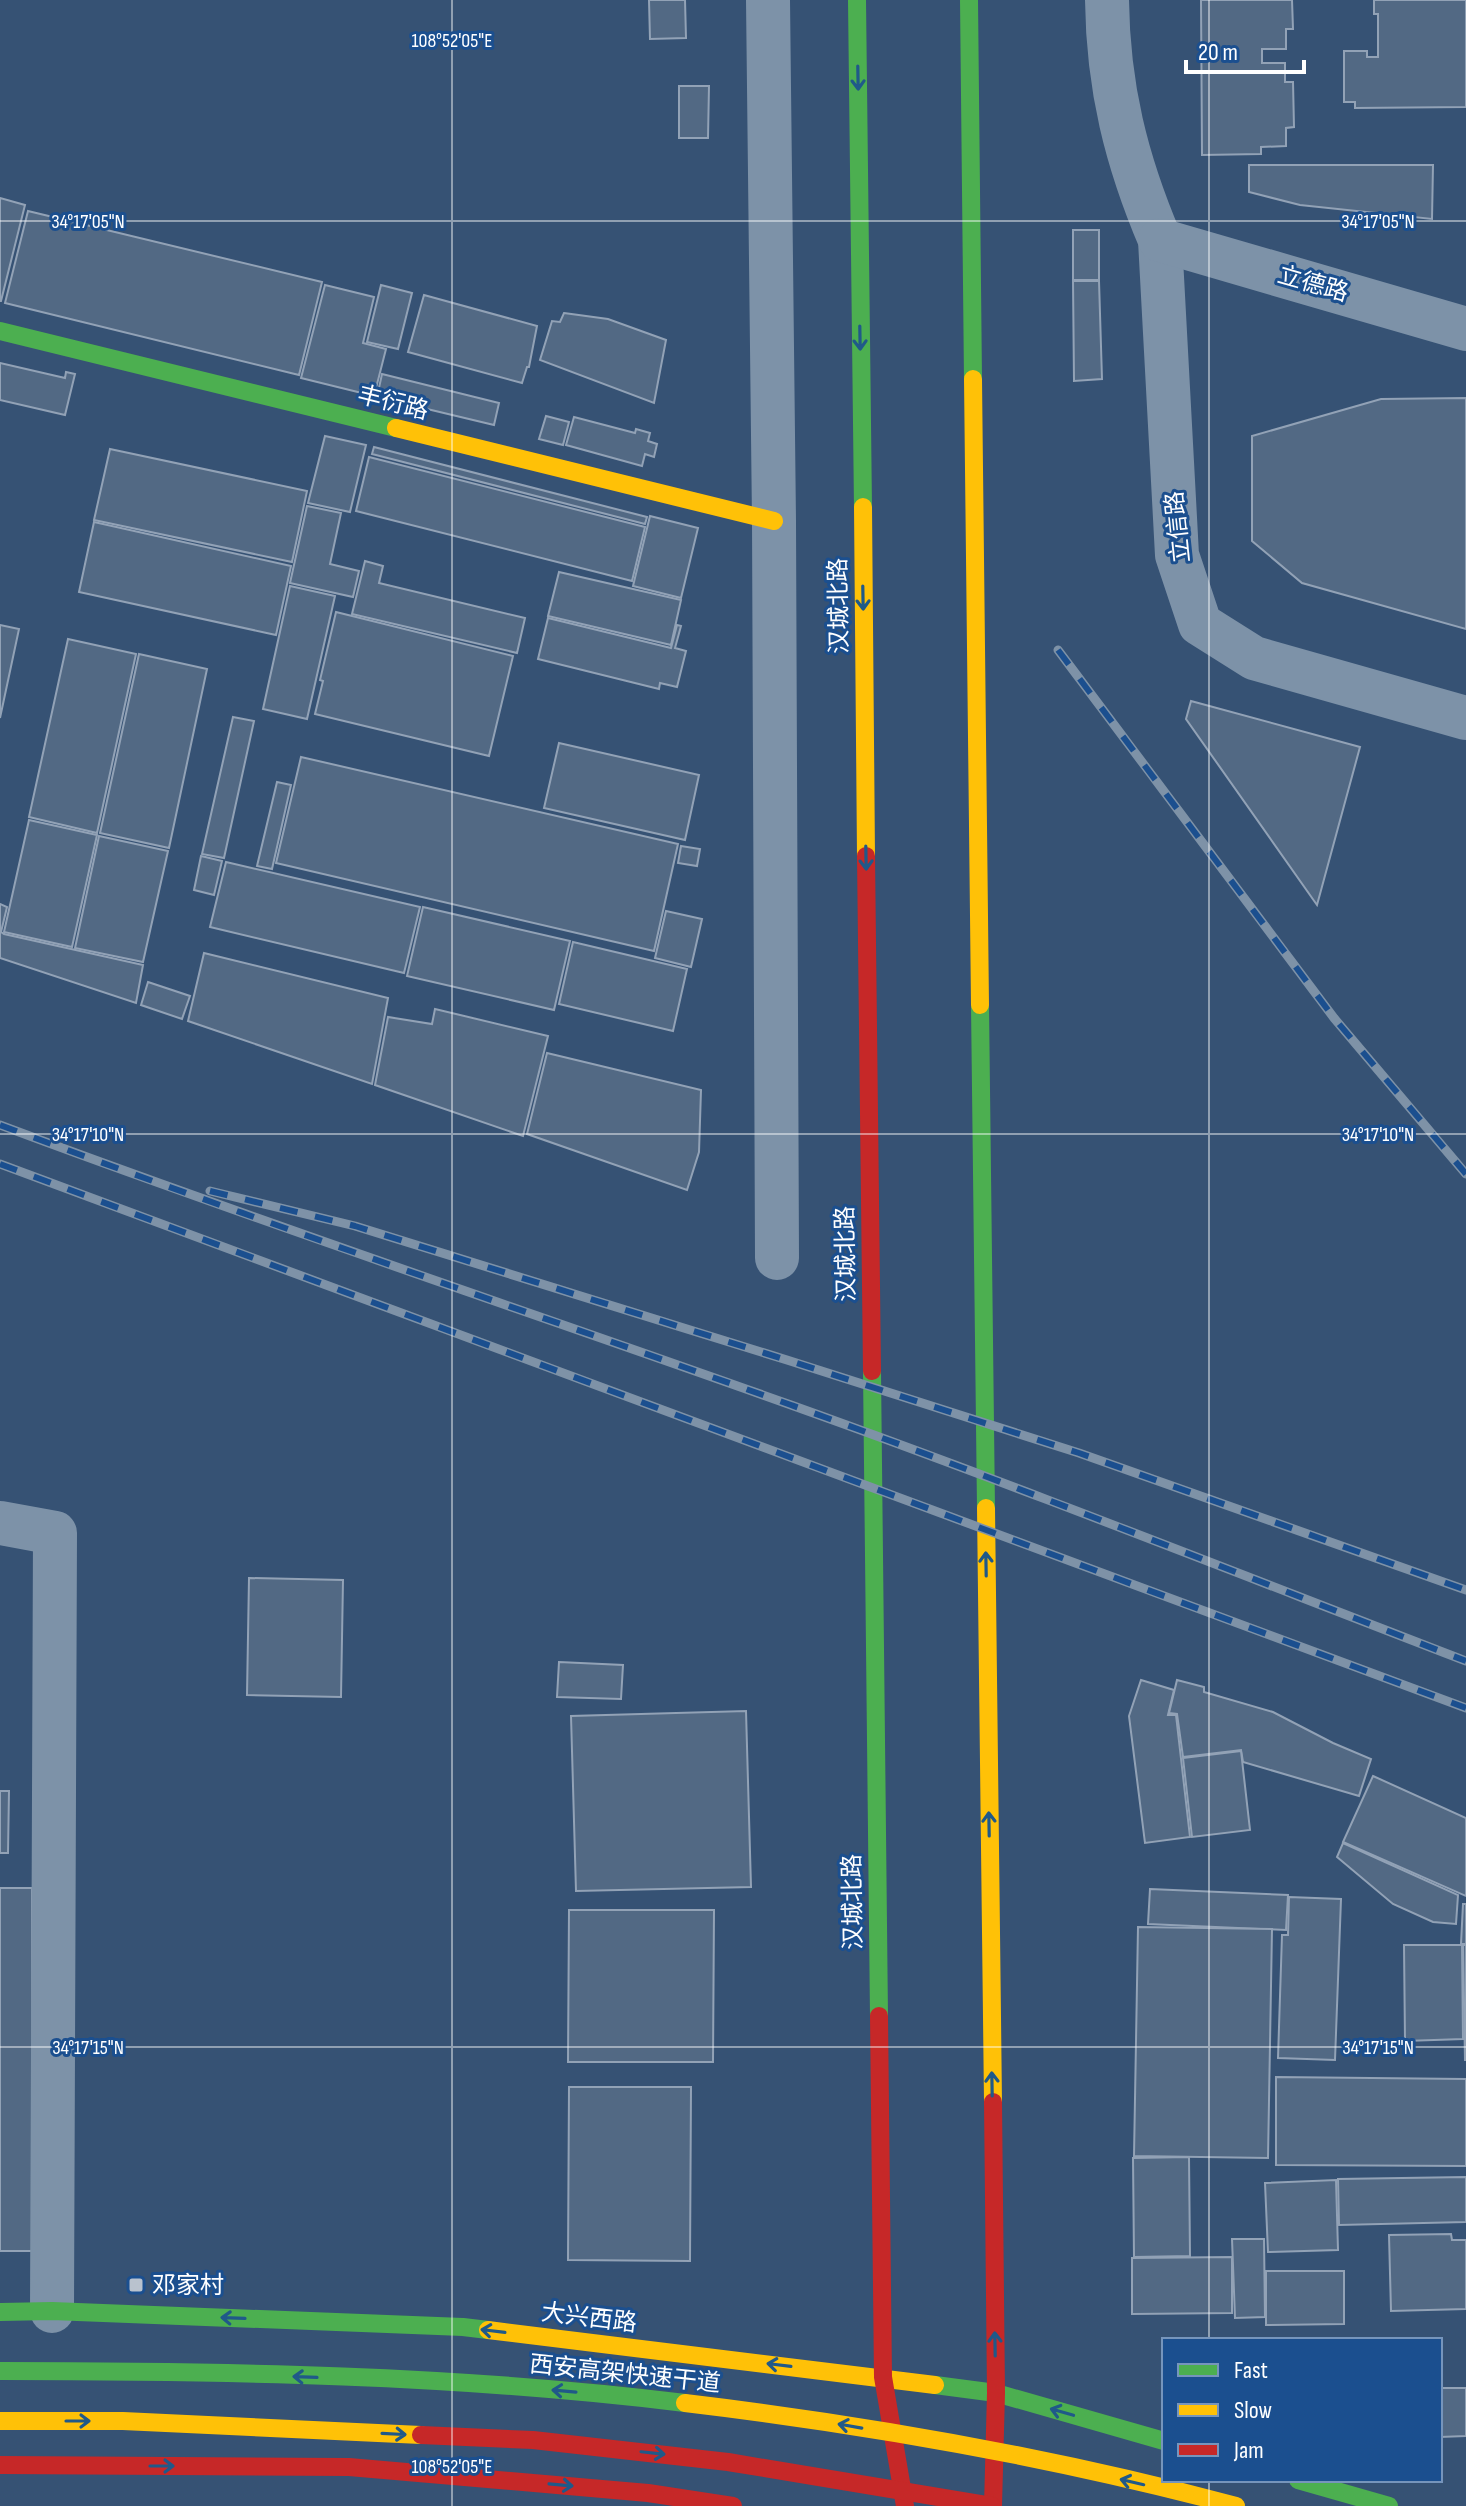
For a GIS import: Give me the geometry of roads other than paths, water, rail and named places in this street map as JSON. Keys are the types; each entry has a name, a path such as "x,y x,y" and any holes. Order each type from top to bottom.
{"main road":[{"name":"汉城北路","path":"857,0 883,2377 905,2506"},
{"path":"0,2421 123,2421 533,2440 728,2462 993,2506 996,2393 969,0"},
{"name":"丰衍路","path":"0,331 774,521"},
{"name":"大兴西路","path":"0,2312 52,2311 453,2326 996,2393 1162,2440"},
{"name":"西安高架快速干道","path":"0,2371 114,2371 445,2381 662,2399 840,2424 1035,2459 1236,2506"},
{"path":"0,2465 349,2467 648,2493 733,2506"},
{"path":"1305,2482 1389,2506"}],"street":[{"path":"768,0 777,1258"},
{"name":"立信路","path":"1107,0 1112,74 1122,134 1140,192 1160,240 1177,555 1200,624 1254,658 1466,718"},
{"name":"立德路","path":"1160,240 1466,329"},
{"path":"0,1523 55,1533 52,2311"}],"railway":[{"path":"1058,650 1334,1018 1466,1174"},
{"path":"0,1125 876,1436 1466,1661"},
{"path":"0,1164 1466,1708"},
{"path":"210,1191 355,1226 787,1360 1079,1453 1466,1590"}],"place":[{"name":"邓家村","path":"136,2285"}]}
